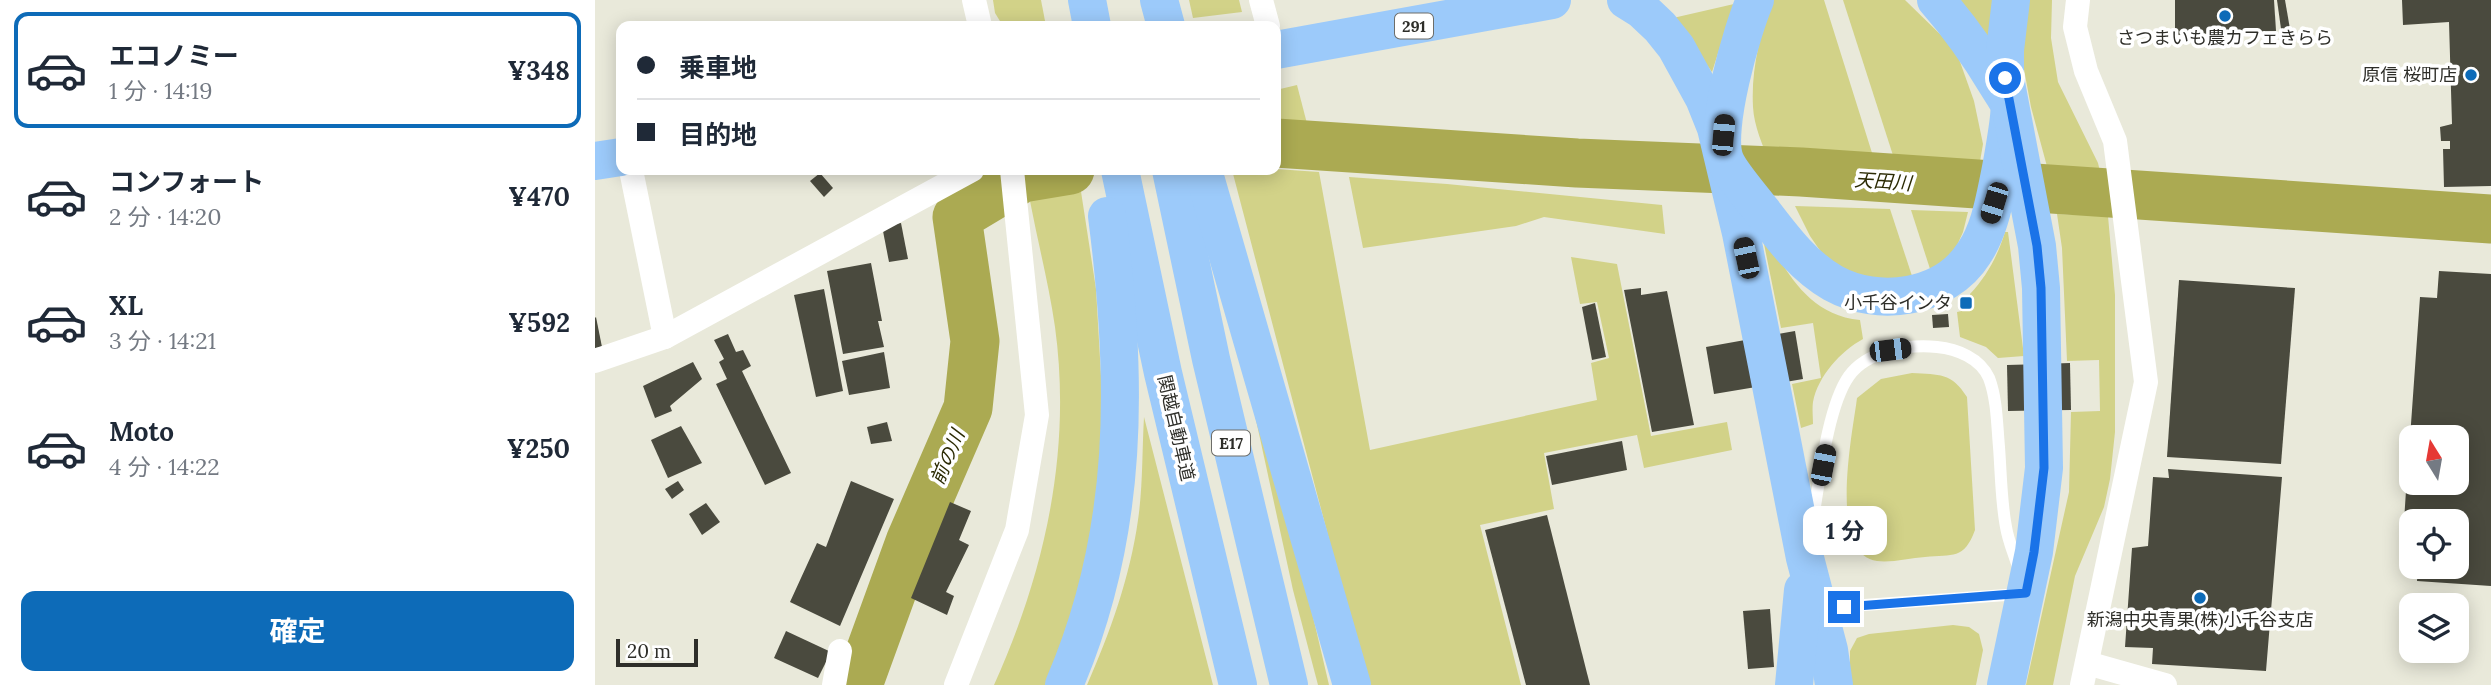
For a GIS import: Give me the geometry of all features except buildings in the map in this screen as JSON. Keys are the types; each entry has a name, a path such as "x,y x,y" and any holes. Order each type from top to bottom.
{"highway":[{"name":"291","path":"1281,49 1552,0"},
{"path":"1626,0 1642,10 1660,27 1681,55 1704,98 1724,159 1759,320 1805,558 1829,650 1834,685"},
{"path":"1755,0 1728,87 1723,135 1724,159 1786,242 1808,264 1831,282 1856,293 1881,298 1909,295 1932,288 1956,275 1973,255 1985,233 2002,164 2009,104 1970,42 1936,0"},
{"path":"2006,685 2026,593 2044,468 2041,302 2037,246 2009,104 2005,50 2011,0"},
{"path":"595,162 616,158"},
{"path":"1064,685 1084,634 1100,580 1117,474 1122,415 1117,215 1103,175"},
{"name":"関越自動車道","path":"1119,175 1117,215 1166,386 1238,685"},
{"path":"1189,181 1352,685"},
{"name":"E17","path":"1189,181 1211,359 1289,685"},
{"path":"1794,685 1805,558"}],"street":[{"path":"974,0 979,21"},
{"path":"1261,0 1267,21"},
{"path":"2078,0 2075,27 2086,71 2115,141 2146,383 2085,674 2165,685"},
{"path":"632,175 665,337"},
{"path":"595,361 665,337 963,175"},
{"path":"956,685 1017,530 1037,415 1013,175"},
{"path":"834,685 840,651"}],"lane":[{"path":"1805,558 1832,418 1840,393 1851,374 1868,360 1890,350 1926,346 1954,349 1974,360 1988,376 1994,400 2005,527 2026,593 1818,608"}],"shaded area":[{"path":"993,0 1041,0 1045,21 1000,21 995,13"},
{"path":"1189,0 1239,0 1242,12 1193,18"},
{"path":"1772,0 1824,0 1878,172 1770,164 1755,121 1753,79 1757,52"},
{"path":"1843,0 1905,0 1946,40 1959,59 1974,101 1983,144 1977,179 1899,174"},
{"path":"1954,0 1994,0 1989,50"},
{"path":"2025,0 2052,0 2051,38 2058,82 2098,163 2104,188 2052,185 2031,107 2020,48"},
{"path":"1734,4 1712,72 1673,18"},
{"path":"1297,85 1311,139 1281,136 1281,89"},
{"path":"1281,169 1319,172 1370,450 1597,400 1591,363 1609,358 1597,302 1580,304 1571,257 1617,264 1651,436 1727,422 1732,450 1644,468 1637,435 1544,453 1554,509 1480,525 1521,685 1371,685 1347,608 1233,175 1281,175"},
{"path":"1349,177 1662,205 1665,234 1544,217 1516,226 1363,248"},
{"path":"1080,185 1096,289 1105,445 1091,556 1045,685 994,685 1012,642 1040,555 1057,465 1060,419 1055,327 1030,201 1052,189"},
{"path":"1795,206 1890,209 1913,279 1877,283 1830,265 1810,236"},
{"path":"1911,210 1968,212 1963,232 1951,259 1931,272"},
{"path":"2057,214 2108,216 2115,295 2115,432 2104,507 2075,576 2053,685 2026,685 2069,492 2071,412 2100,411 2099,360 2067,361 2062,248"},
{"path":"1761,229 1790,275 1812,300 1841,316 1860,320 1863,339 1839,357 1825,374 1813,402 1813,424 1801,428 1792,384 1821,378 1813,323 1781,328"},
{"path":"2005,232 2008,232 2024,356 1998,358 1986,347 1960,337 1957,312 1971,309 1970,294 1991,265"},
{"path":"1229,296 1329,685 1318,685 1293,590"},
{"path":"1912,373 1944,376 1956,383 1967,397 1975,530 1971,540 1956,554 1877,561 1862,553 1852,537 1848,515 1848,462 1857,398 1881,379"},
{"path":"1144,417 1213,685 1087,685 1104,645 1130,563 1141,494"},
{"path":"1953,625 1969,627 1979,634 1983,650 1976,685 1850,685 1850,651 1857,638 1869,634"}],"waterway":[{"name":"天田川","path":"1281,143 1577,163 1801,172 2491,219"},
{"name":"前の川","path":"858,685 910,542 968,408 975,341 957,217 1022,178 1040,175"}],"place":[{"name":"さつまいも農カフェきらら","path":"2225,16"},
{"name":"原信 桜町店","path":"2471,75"},
{"name":"小千谷インタ","path":"1966,303"},
{"name":"新潟中央青果(株)小千谷支店","path":"2200,598"}],"route":[{"path":"1844,607 2026,593 2044,468 2041,288 2037,246 2005,78"}]}
